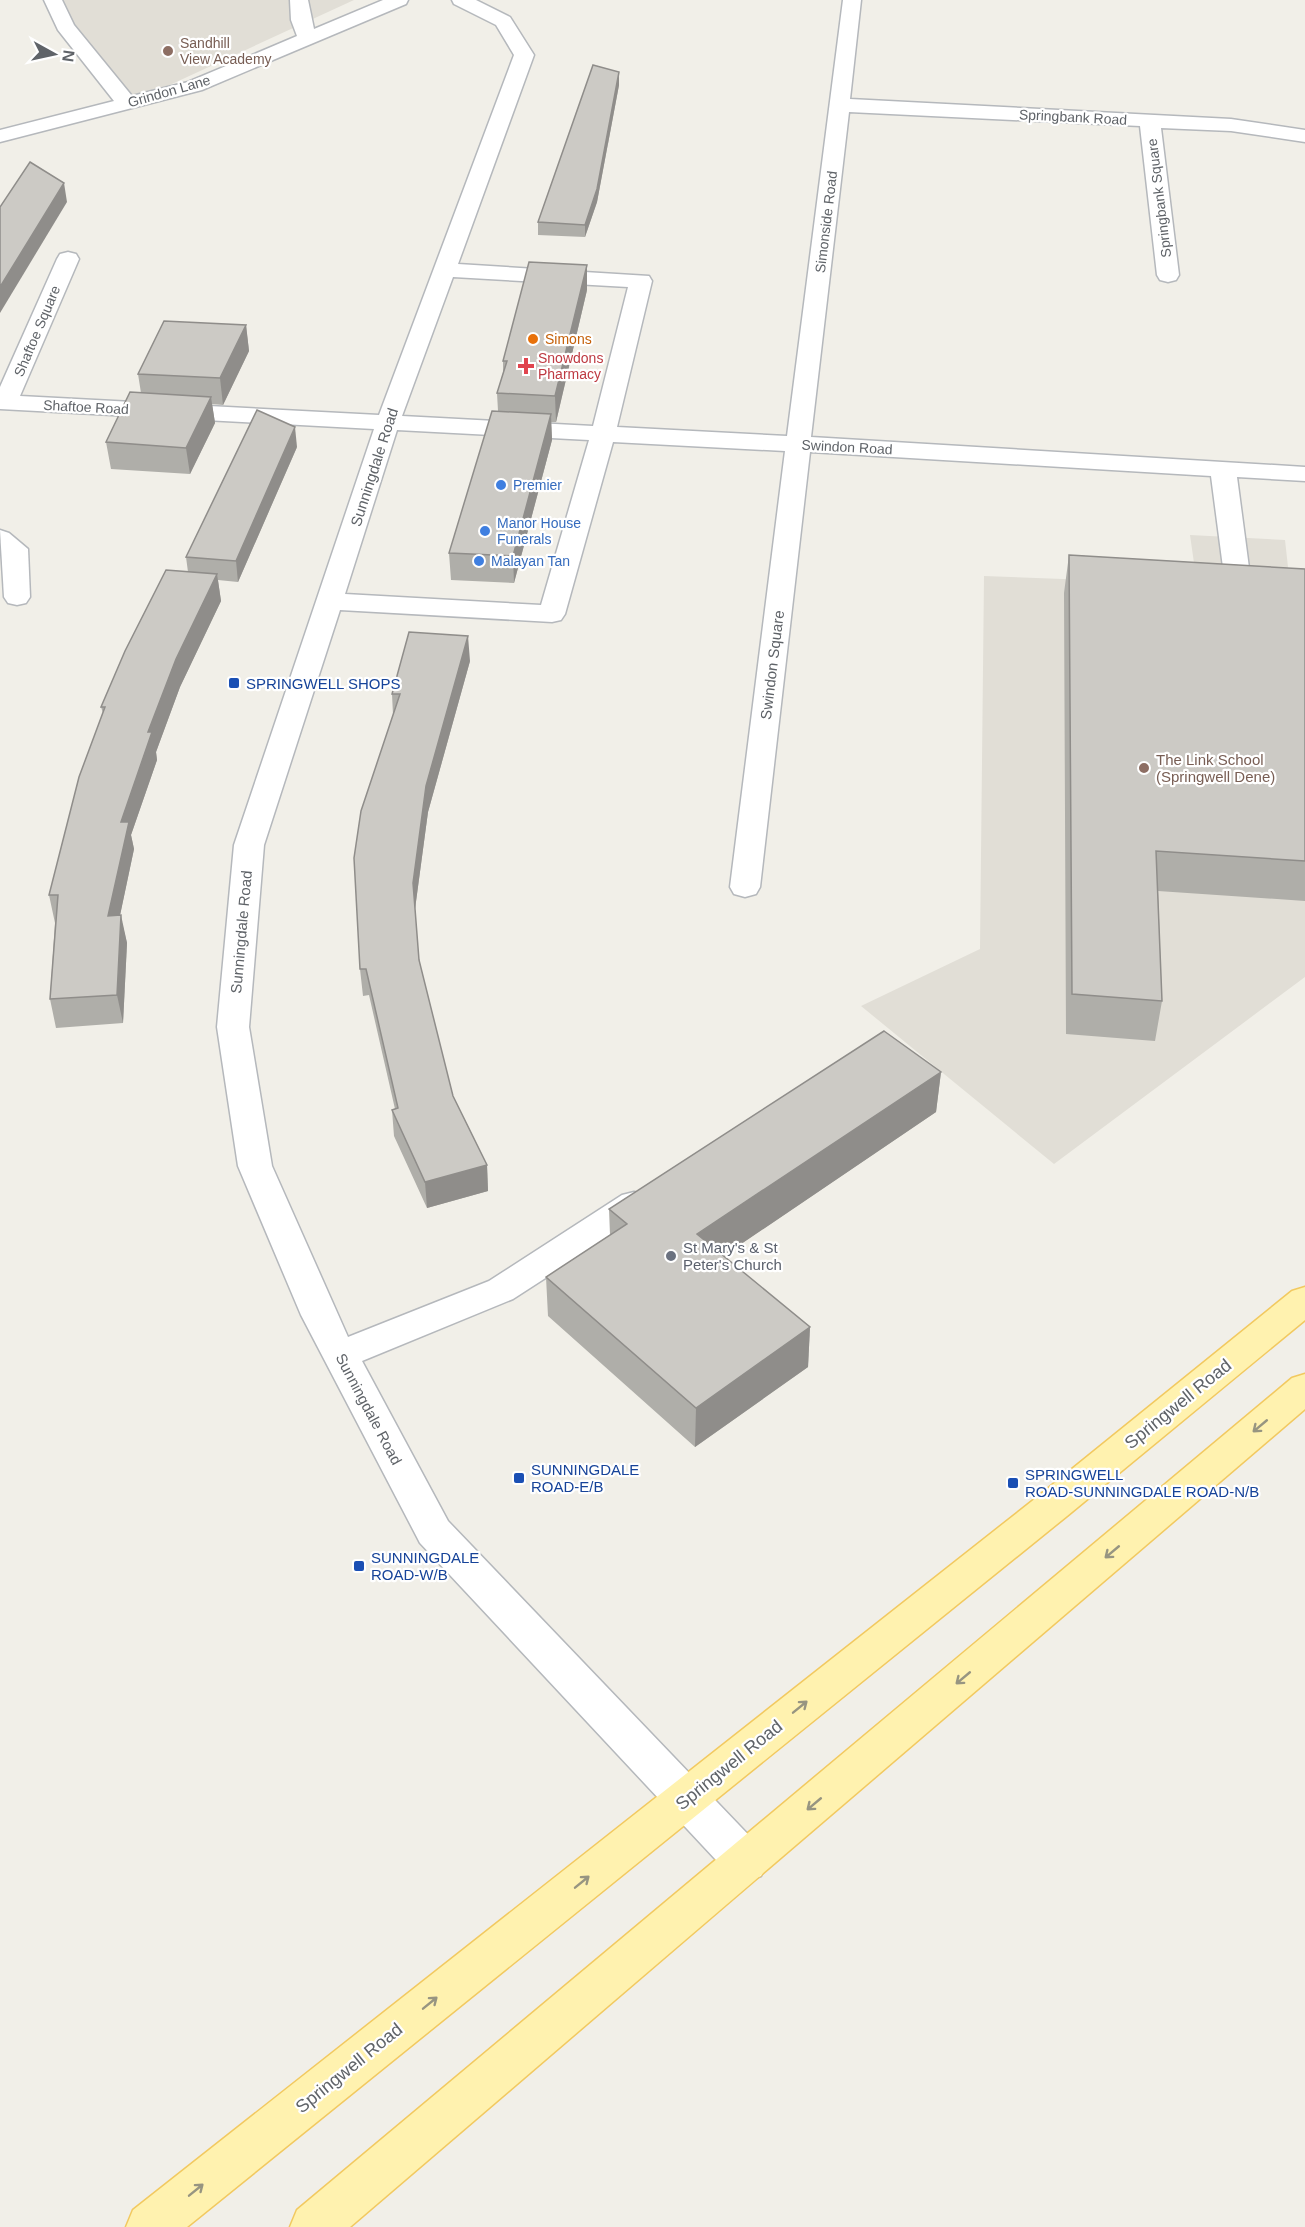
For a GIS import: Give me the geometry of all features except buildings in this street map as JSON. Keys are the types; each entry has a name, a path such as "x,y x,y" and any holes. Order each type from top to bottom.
{"main road":[{"name":"Springwell Road","path":"150,2227 1054,1504 1305,1299"},
{"path":"314,2227 1305,1388"}],"street":[{"path":"53,0 65,26 127,103"},
{"path":"299,0 300,20 308,38"},
{"name":"Grindon Lane","path":"0,136 195,86 399,0"},
{"name":"Sunningdale Road","path":"461,0 503,21 524,55 388,422 249,845 233,1027 255,1166 319,1315 434,1532 746,1862"},
{"name":"Simonside Road","path":"799,444 852,0"},
{"name":"Springbank Road","path":"840,105 1231,125 1299,132"},
{"name":"Springbank Square","path":"1150,121 1167,275"},
{"name":"Shaftoe Square","path":"3,402 68,259"},
{"path":"330,601 552,614 603,434 640,281 445,270"},
{"name":"Shaftoe Road","path":"3,402 388,422"},
{"name":"Swindon Road","path":"388,422 1305,474"},
{"name":"Swindon Square","path":"745,886 799,444"},
{"path":"1223,469 1239,590 1305,595"},
{"path":"0,538 15,549 16,597"},
{"path":"340,1355 501,1290 634,1204"}],"shaded area":[{"name":"Sandhill View Academy","path":"49,0 354,0 135,101"},
{"name":"The Link School (Springwell Dene)","path":"1190,535 1285,540 1290,585 1305,586 1305,977 1054,1164 861,1006 980,949 984,576 1197,584"}],"place":[{"name":"Sandhill View Academy","path":"168,51"},
{"name":"Simons","path":"533,339"},
{"name":"Snowdons Pharmacy","path":"526,366"},
{"name":"Premier","path":"501,485"},
{"name":"Manor House Funerals","path":"485,531"},
{"name":"Malayan Tan","path":"479,561"},
{"name":"SPRINGWELL SHOPS","path":"234,683"},
{"name":"The Link School (Springwell Dene)","path":"1144,768"},
{"name":"St Mary's & St Peter's Church","path":"671,1256"},
{"name":"SUNNINGDALE ROAD-E/B","path":"519,1478"},
{"name":"SPRINGWELL ROAD-SUNNINGDALE ROAD-N/B","path":"1013,1483"},
{"name":"SUNNINGDALE ROAD-W/B","path":"359,1566"}]}
